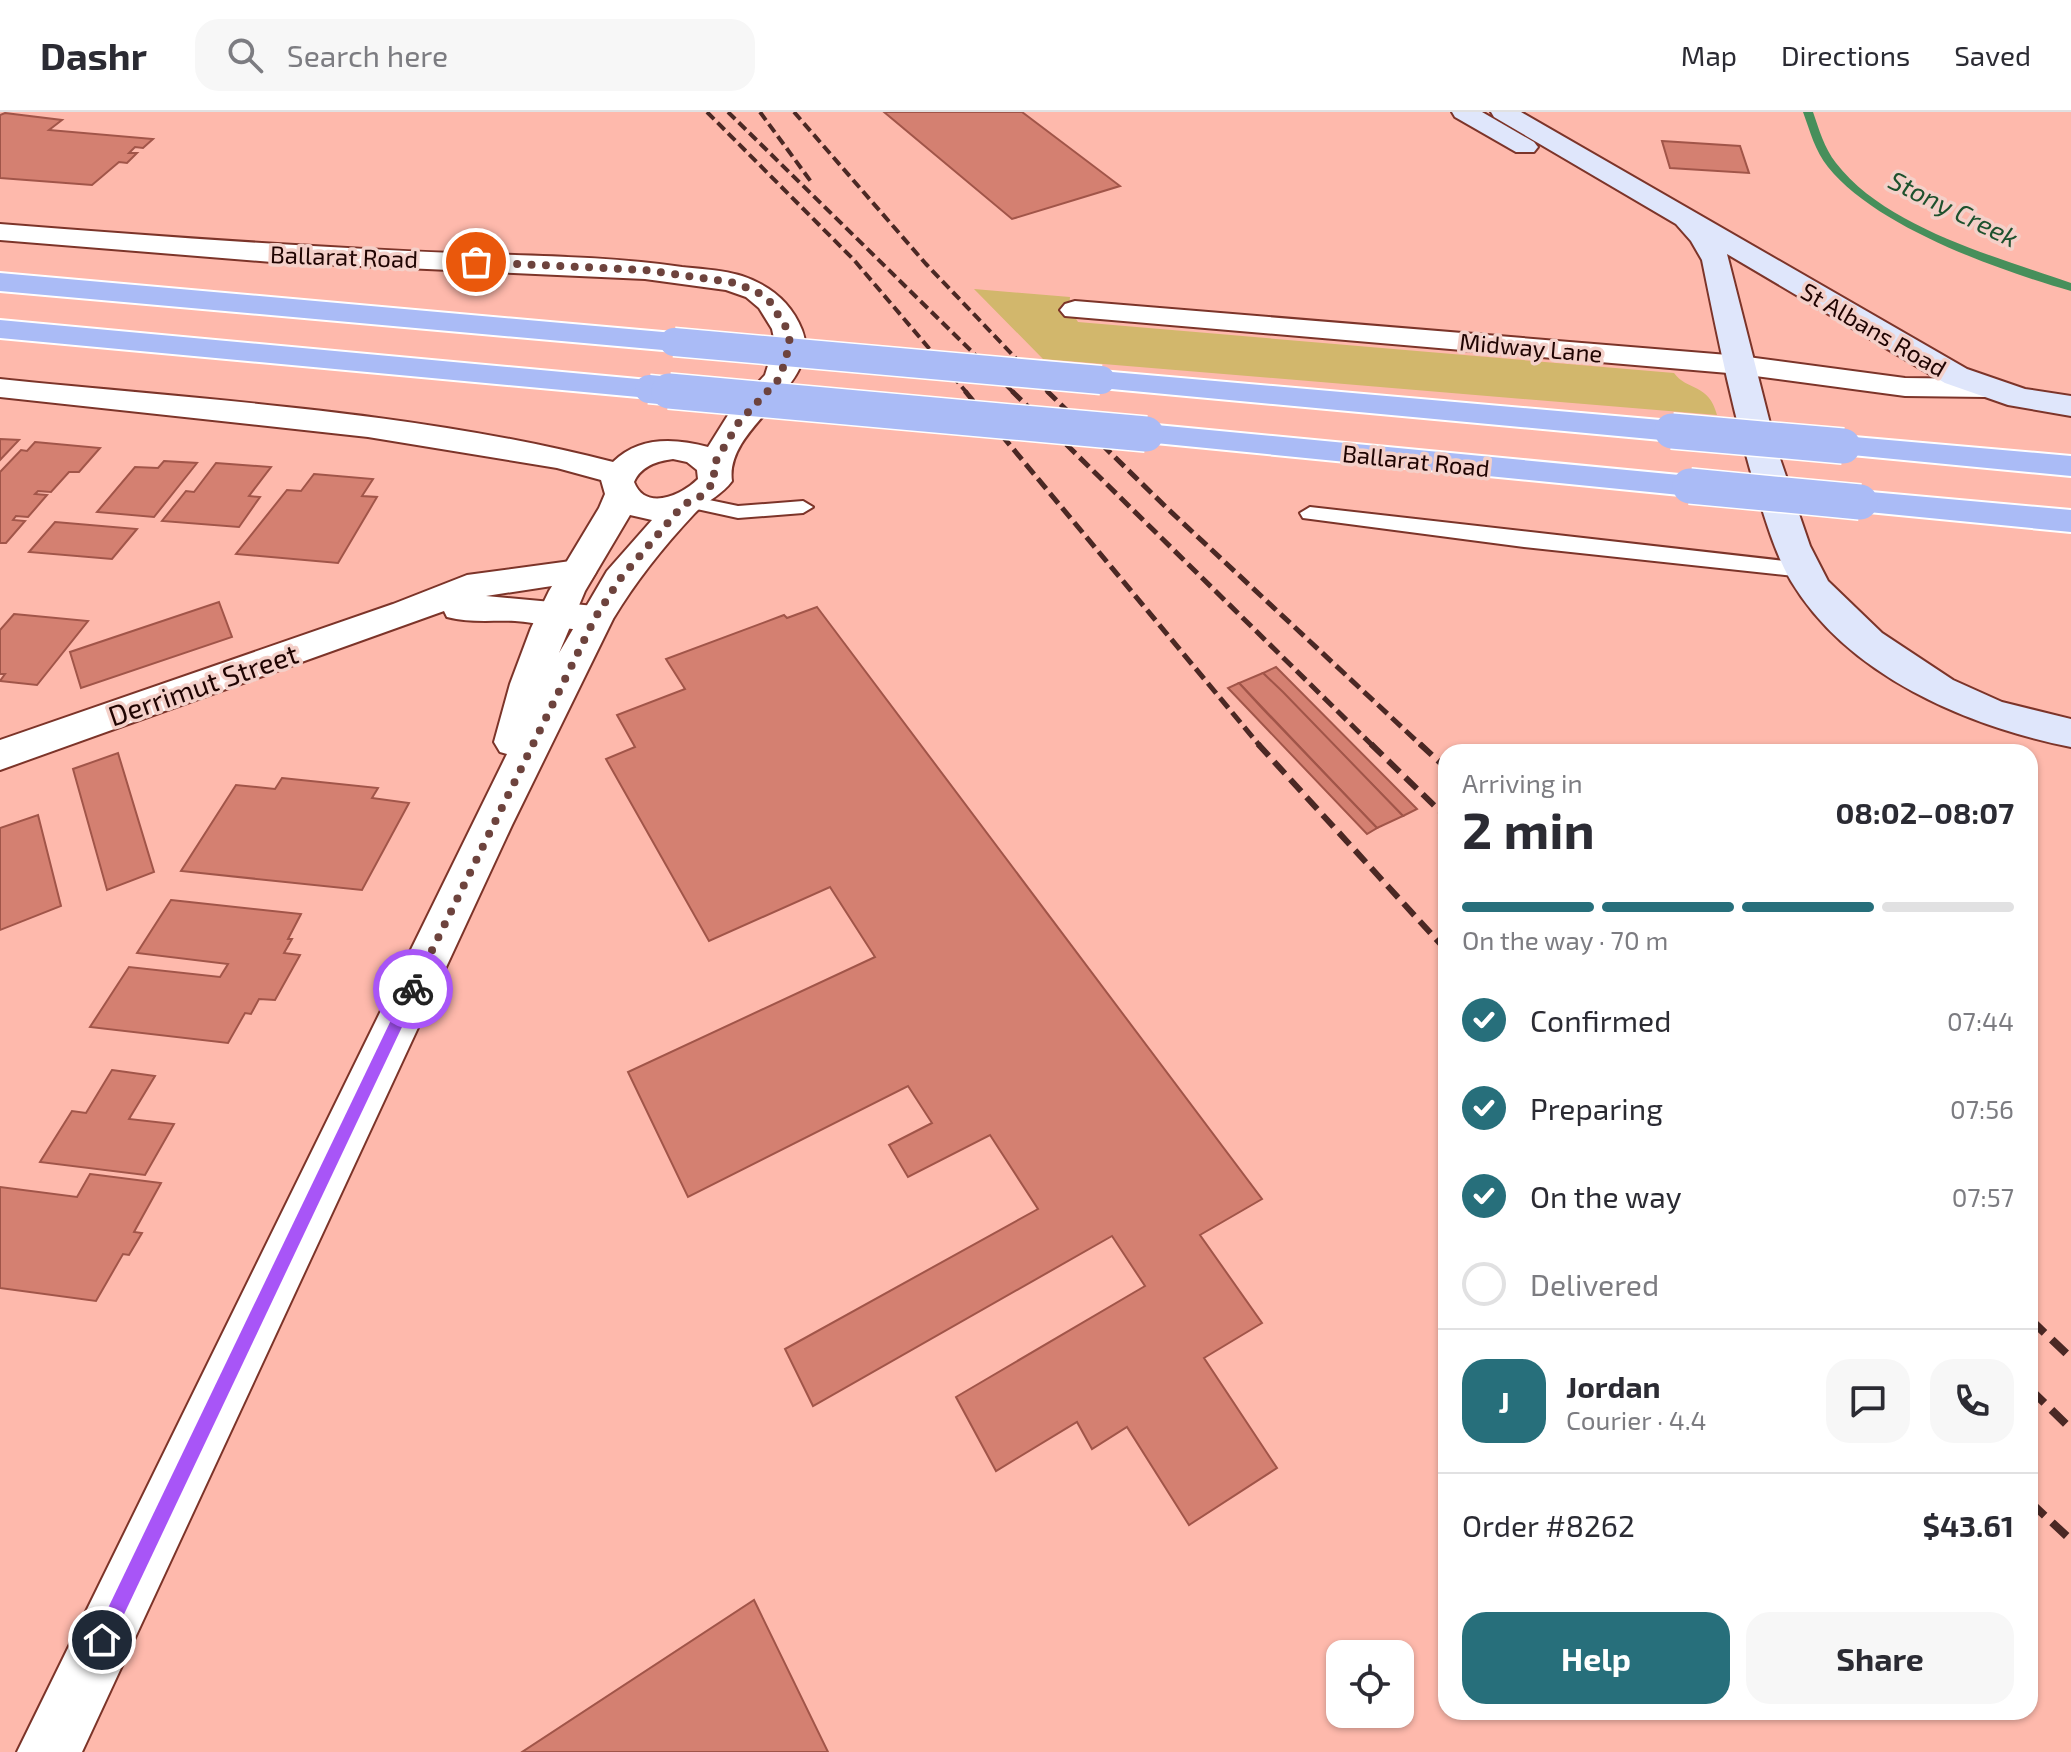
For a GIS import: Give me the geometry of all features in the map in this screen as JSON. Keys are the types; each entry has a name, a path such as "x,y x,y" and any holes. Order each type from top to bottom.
{"highway":[{"name":"Ballarat Road","path":"0,282 2071,466"},
{"name":"Ballarat Road","path":"0,329 2071,521"}],"main road":[{"name":"St Albans Road","path":"1490,116 1689,223 1919,356 1986,388 2019,398 2071,406"},
{"name":"St Albans Road","path":"1490,116 1672,237 1722,296"},
{"name":"St Albans Road","path":"1689,223 1703,237 1716,260 1722,296 1769,478 1803,570 1823,599 1864,638 1923,682 1967,705 2017,722 2071,733"},
{"name":"St Albans Road","path":"1864,638 1907,660 1997,692 2071,704"}],"street":[{"name":"Ballarat Road","path":"0,232 272,254 645,270 731,282 756,291 770,302 780,315 790,343 780,378 739,422 713,466"},
{"name":"Midway Lane","path":"1075,310 1740,365 1905,387 1986,388"},
{"path":"0,388 368,427 559,458 620,485 629,502 654,509 687,504"},
{"path":"49,1752 491,825 595,618 625,572 687,504 701,496 715,481 713,466 698,454 673,449 646,454 625,466 616,516 578,572 556,613 529,681 491,825"},
{"name":"Derrimut Street","path":"0,755 406,613 467,587 578,572"},
{"name":"Derrimut Street","path":"406,613 480,607 595,618"}],"lane":[{"path":"687,504 738,512 803,507"},
{"path":"1310,513 1803,570"}],"shaded area":[{"path":"974,289 1070,297 1069,307 1078,322 1674,373 1709,397 1717,415 1043,359"}],"building":[{"path":"884,112 1022,112 1120,186 1012,219"},
{"path":"0,115 62,120 49,130 153,139 143,148 135,147 129,153 137,153 127,163 119,162 92,185 0,178"},
{"path":"1662,141 1740,146 1749,173 1670,168"},
{"path":"0,439 19,440 0,460"},
{"path":"35,442 100,448 79,472 69,472 51,492 38,491 35,494 47,495 28,517 16,516 13,520 25,521 6,543 0,543 0,472 21,450 27,451"},
{"path":"164,461 197,463 154,517 97,512 135,467 158,468"},
{"path":"216,463 271,467 249,496 260,497 239,527 162,521 186,491 194,492"},
{"path":"314,474 373,479 362,496 377,497 338,563 236,554 287,490 301,491"},
{"path":"55,522 137,529 112,559 29,552"},
{"path":"219,602 232,637 81,688 70,652"},
{"path":"817,607 1262,1199 1200,1235 1262,1323 1204,1358 1277,1468 1189,1525 1127,1427 1092,1449 1077,1422 996,1471 956,1397 1145,1286 1112,1236 813,1406 785,1349 1038,1209 990,1135 908,1177 889,1145 932,1123 908,1086 688,1197 628,1072 875,957 830,887 709,941 606,759 635,747 617,715 685,689 666,659 784,615 787,618"},
{"path":"14,614 88,621 37,685 0,681 5,674 0,674 0,630"},
{"path":"1276,667 1417,809 1403,816 1263,673"},
{"path":"1263,673 1403,816 1377,828 1239,683"},
{"path":"1239,683 1377,828 1367,834 1228,688"},
{"path":"118,753 154,872 107,890 73,769"},
{"path":"282,778 378,788 372,798 409,803 362,890 181,871 236,785 275,789"},
{"path":"38,815 61,906 0,930 0,828"},
{"path":"171,900 301,914 284,953 300,955 275,1000 259,999 251,1014 245,1013 228,1043 90,1027 129,967 220,977 228,964 137,953"},
{"path":"112,1070 155,1076 129,1119 174,1124 145,1175 40,1162 72,1111 86,1113"},
{"path":"90,1174 161,1183 134,1232 142,1233 129,1255 123,1254 96,1301 0,1288 0,1187 77,1197"},
{"path":"754,1600 828,1752 522,1752"}],"waterway":[{"name":"Stony Creek","path":"1808,112 1829,162 1856,189 1882,208 1978,254 2071,287"}],"railway":[{"path":"707,112 854,260 967,393"},
{"path":"728,112 1014,393"},
{"path":"760,112 812,183"},
{"path":"794,112 926,264 1048,392"},
{"path":"965,391 1260,746"},
{"path":"1012,391 1373,746"},
{"path":"1048,392 1169,510 1422,746"},
{"path":"1258,744 1438,941"},
{"path":"1371,744 1438,809"},
{"path":"1420,744 1438,761"},
{"path":"2038,1327 2071,1358"},
{"path":"2038,1397 2071,1429"},
{"path":"2038,1509 2071,1540"}],"way so far":[{"path":"413,989 595,618 620,579 651,541 683,505 701,496 715,481 713,466 739,422 780,378 790,343 787,329 770,302 756,291 731,282 645,270 476,262"}],"route":[{"path":"102,1640 413,989"}]}
